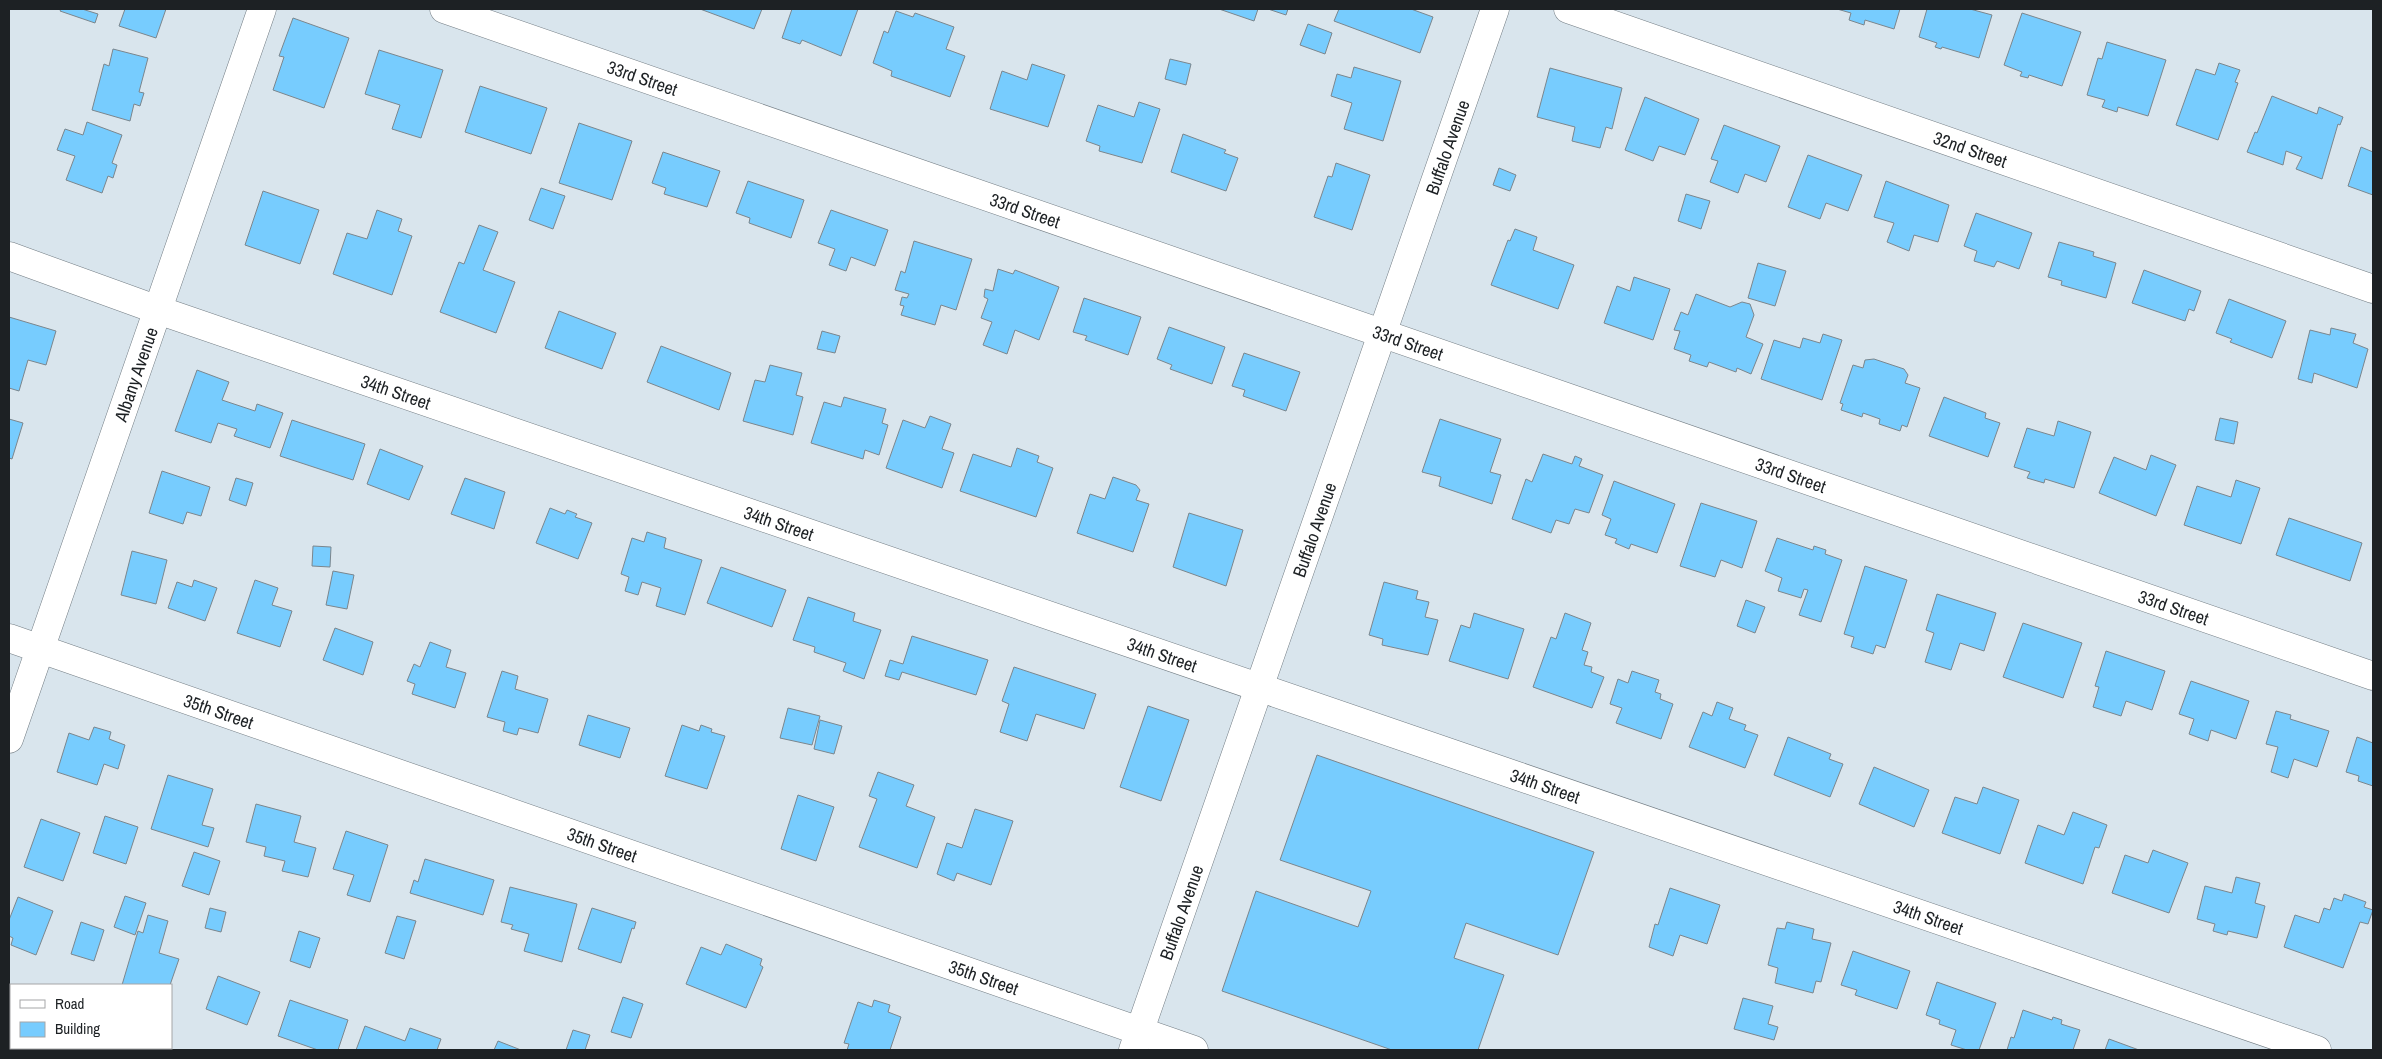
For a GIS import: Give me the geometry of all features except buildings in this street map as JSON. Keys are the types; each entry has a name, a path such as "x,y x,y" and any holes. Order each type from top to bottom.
{"street":[{"name":"Albany Avenue","path":"9,739 262,9"},
{"name":"33rd Street","path":"444,9 2373,676"},
{"name":"Buffalo Avenue","path":"1136,1040 1495,9"},
{"name":"32nd Street","path":"1568,9 2373,289"},
{"name":"34th Street","path":"9,256 158,310 2317,1050"},
{"name":"35th Street","path":"9,638 1136,1040 1194,1050"}]}
